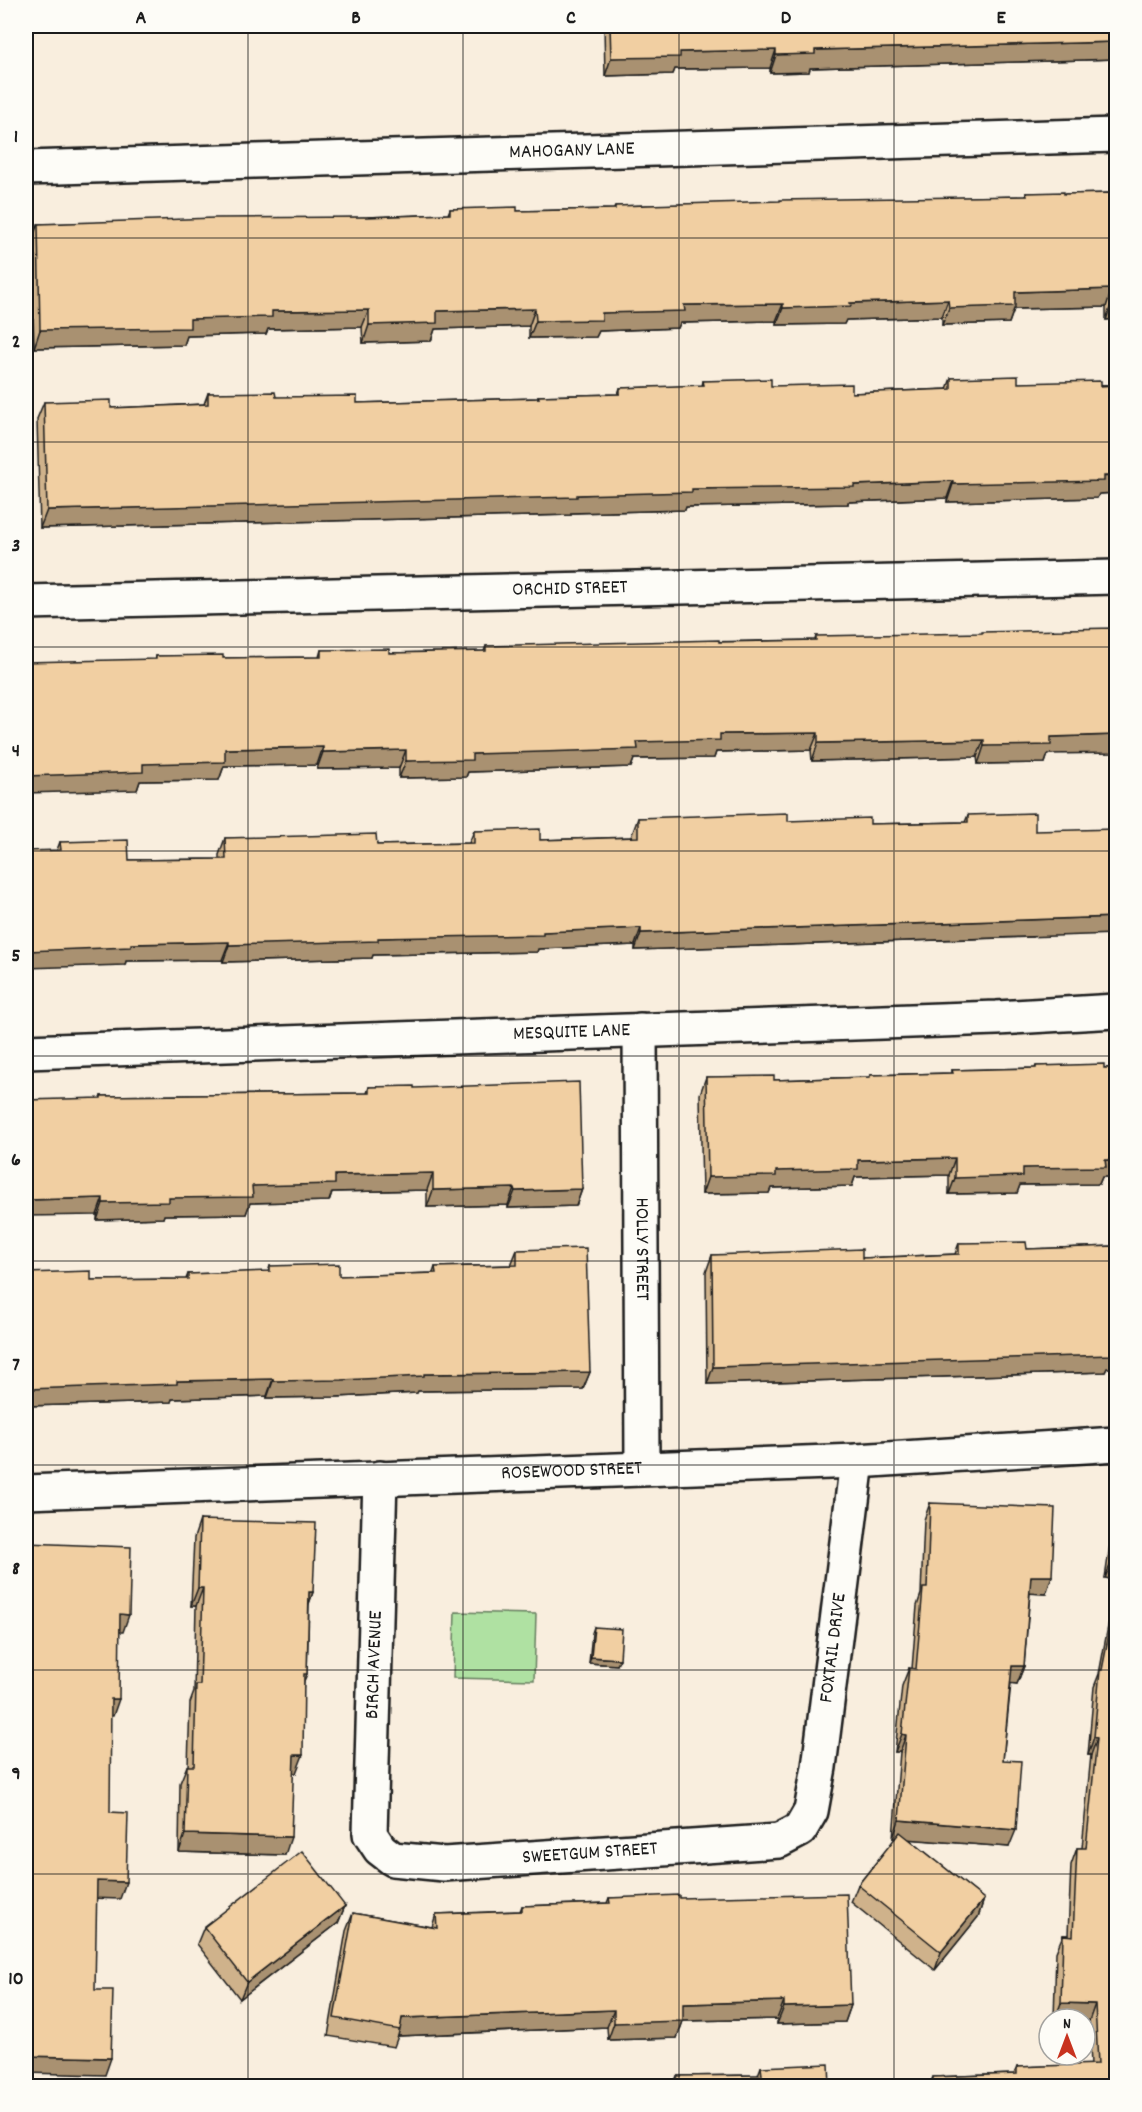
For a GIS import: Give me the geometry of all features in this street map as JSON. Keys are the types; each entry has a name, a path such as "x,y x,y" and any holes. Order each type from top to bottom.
{"street":[{"name":"MAHOGANY LANE","path":"26,168 1116,135"},
{"name":"ORCHID STREET","path":"26,602 1116,577"},
{"name":"MESQUITE LANE","path":"26,1052 997,1018 1116,1011"},
{"name":"HOLLY STREET","path":"640,1030 642,1468"},
{"name":"ROSEWOOD STREET","path":"26,1492 857,1461 1116,1444"},
{"name":"FOXTAIL DRIVE","path":"800,1830 811,1810 819,1767 857,1461"},
{"name":"BIRCH AVENUE","path":"380,1478 370,1834 380,1849"},
{"name":"SWEETGUM STREET","path":"380,1849 393,1859 444,1864 779,1841 800,1830"}],"green space":[{"path":"455,1612 536,1614 534,1680 453,1678"}],"building":[{"path":"610,26 1116,26 1116,42 815,50 815,54 776,55 776,50 680,52 680,57 611,58"},
{"path":"1064,192 1064,194 1116,193 1116,302 1112,302 1112,289 1015,292 1015,306 949,308 948,300 783,308 783,304 684,305 685,311 602,313 602,320 536,321 535,309 437,311 437,323 369,325 369,310 272,311 272,317 190,319 190,328 40,330 38,224 215,218 367,217 450,214 450,209 517,207 517,211 615,209 615,206 780,200 1027,196 1026,193"},
{"path":"1018,376 1018,383 1101,381 1101,386 1116,385 1116,476 1104,476 1104,481 953,484 953,481 854,485 854,487 692,489 692,492 577,495 577,497 47,510 44,402 111,400 111,408 208,404 208,393 275,392 276,397 357,396 357,403 539,398 538,396 620,394 620,388 704,385 703,381 771,379 771,386 852,384 852,393 951,389 951,378"},
{"path":"1116,628 1116,735 1051,737 1051,745 984,746 984,740 818,743 818,733 720,734 720,740 637,742 638,749 472,754 472,760 406,761 406,750 323,752 323,747 225,749 225,762 143,764 143,772 26,776 26,662 156,659 156,656 321,657 321,650 389,649 389,653 486,651 486,646 816,640 816,636"},
{"path":"788,813 788,821 870,818 870,824 968,822 968,815 1035,813 1035,831 1116,829 1116,917 641,933 641,928 543,932 543,935 378,938 378,941 229,945 229,942 131,944 131,947 26,951 26,851 61,850 60,842 128,840 129,860 226,859 225,838 376,834 377,845 474,843 474,831 540,829 540,840 638,837 638,818"},
{"path":"1104,1064 1104,1068 1116,1068 1116,1160 1105,1160 1106,1167 1023,1168 1023,1176 955,1178 955,1158 858,1160 858,1169 776,1171 776,1176 708,1177 706,1077 774,1076 774,1080 870,1077 870,1075 953,1073 952,1070"},
{"path":"579,1082 582,1189 433,1190 433,1173 335,1175 335,1184 252,1186 253,1197 169,1198 169,1202 103,1203 103,1198 26,1200 26,1100 101,1098 101,1096 369,1093 369,1087 414,1086 414,1088"},
{"path":"1026,1242 1027,1249 1116,1246 1116,1351 1112,1351 1112,1355 713,1367 712,1255 862,1249 862,1258 959,1254 959,1243"},
{"path":"586,1248 590,1372 424,1374 424,1376 342,1380 177,1381 177,1384 27,1389 26,1273 91,1271 91,1280 188,1279 188,1274 270,1271 270,1266 339,1264 339,1276 436,1273 435,1267 517,1265 517,1250"},
{"path":"930,1503 1055,1508 1052,1576 1031,1576 1024,1666 1012,1666 1003,1760 1021,1761 1016,1830 899,1820 906,1735 902,1734 909,1668 916,1669 923,1588 927,1588"},
{"path":"200,1520 316,1523 313,1592 309,1592 307,1674 304,1674 303,1755 294,1755 291,1837 185,1834 187,1766 194,1766 196,1685 200,1685 203,1588 198,1588"},
{"path":"1116,1526 1116,1562 1112,1561"},
{"path":"26,1543 131,1547 129,1615 120,1614 119,1699 111,1699 110,1812 128,1813 126,1882 97,1881 95,1990 113,1990 111,2058 26,2056"},
{"path":"1116,1598 1116,2086 933,2086 933,2077 1017,2074 1017,2067 1097,2067 1097,2007 1095,2004 1061,2003 1063,1935 1073,1936 1077,1848 1086,1848 1097,1738 1094,1737 1100,1670 1102,1670"},
{"path":"594,1627 622,1629 620,1659 591,1657"},
{"path":"900,1832 984,1899 941,1952 858,1885"},
{"path":"302,1851 345,1906 247,1982 204,1927"},
{"path":"847,1894 851,2005 784,2007 784,2001 683,2004 683,2021 614,2023 614,2010 402,2018 400,2030 334,2018 353,1913 437,1928 436,1914 522,1911 522,1906 610,1903 609,1898 679,1895 679,1898"},
{"path":"829,2064 830,2086 592,2086 677,2083 677,2076 762,2075 761,2067"}]}
